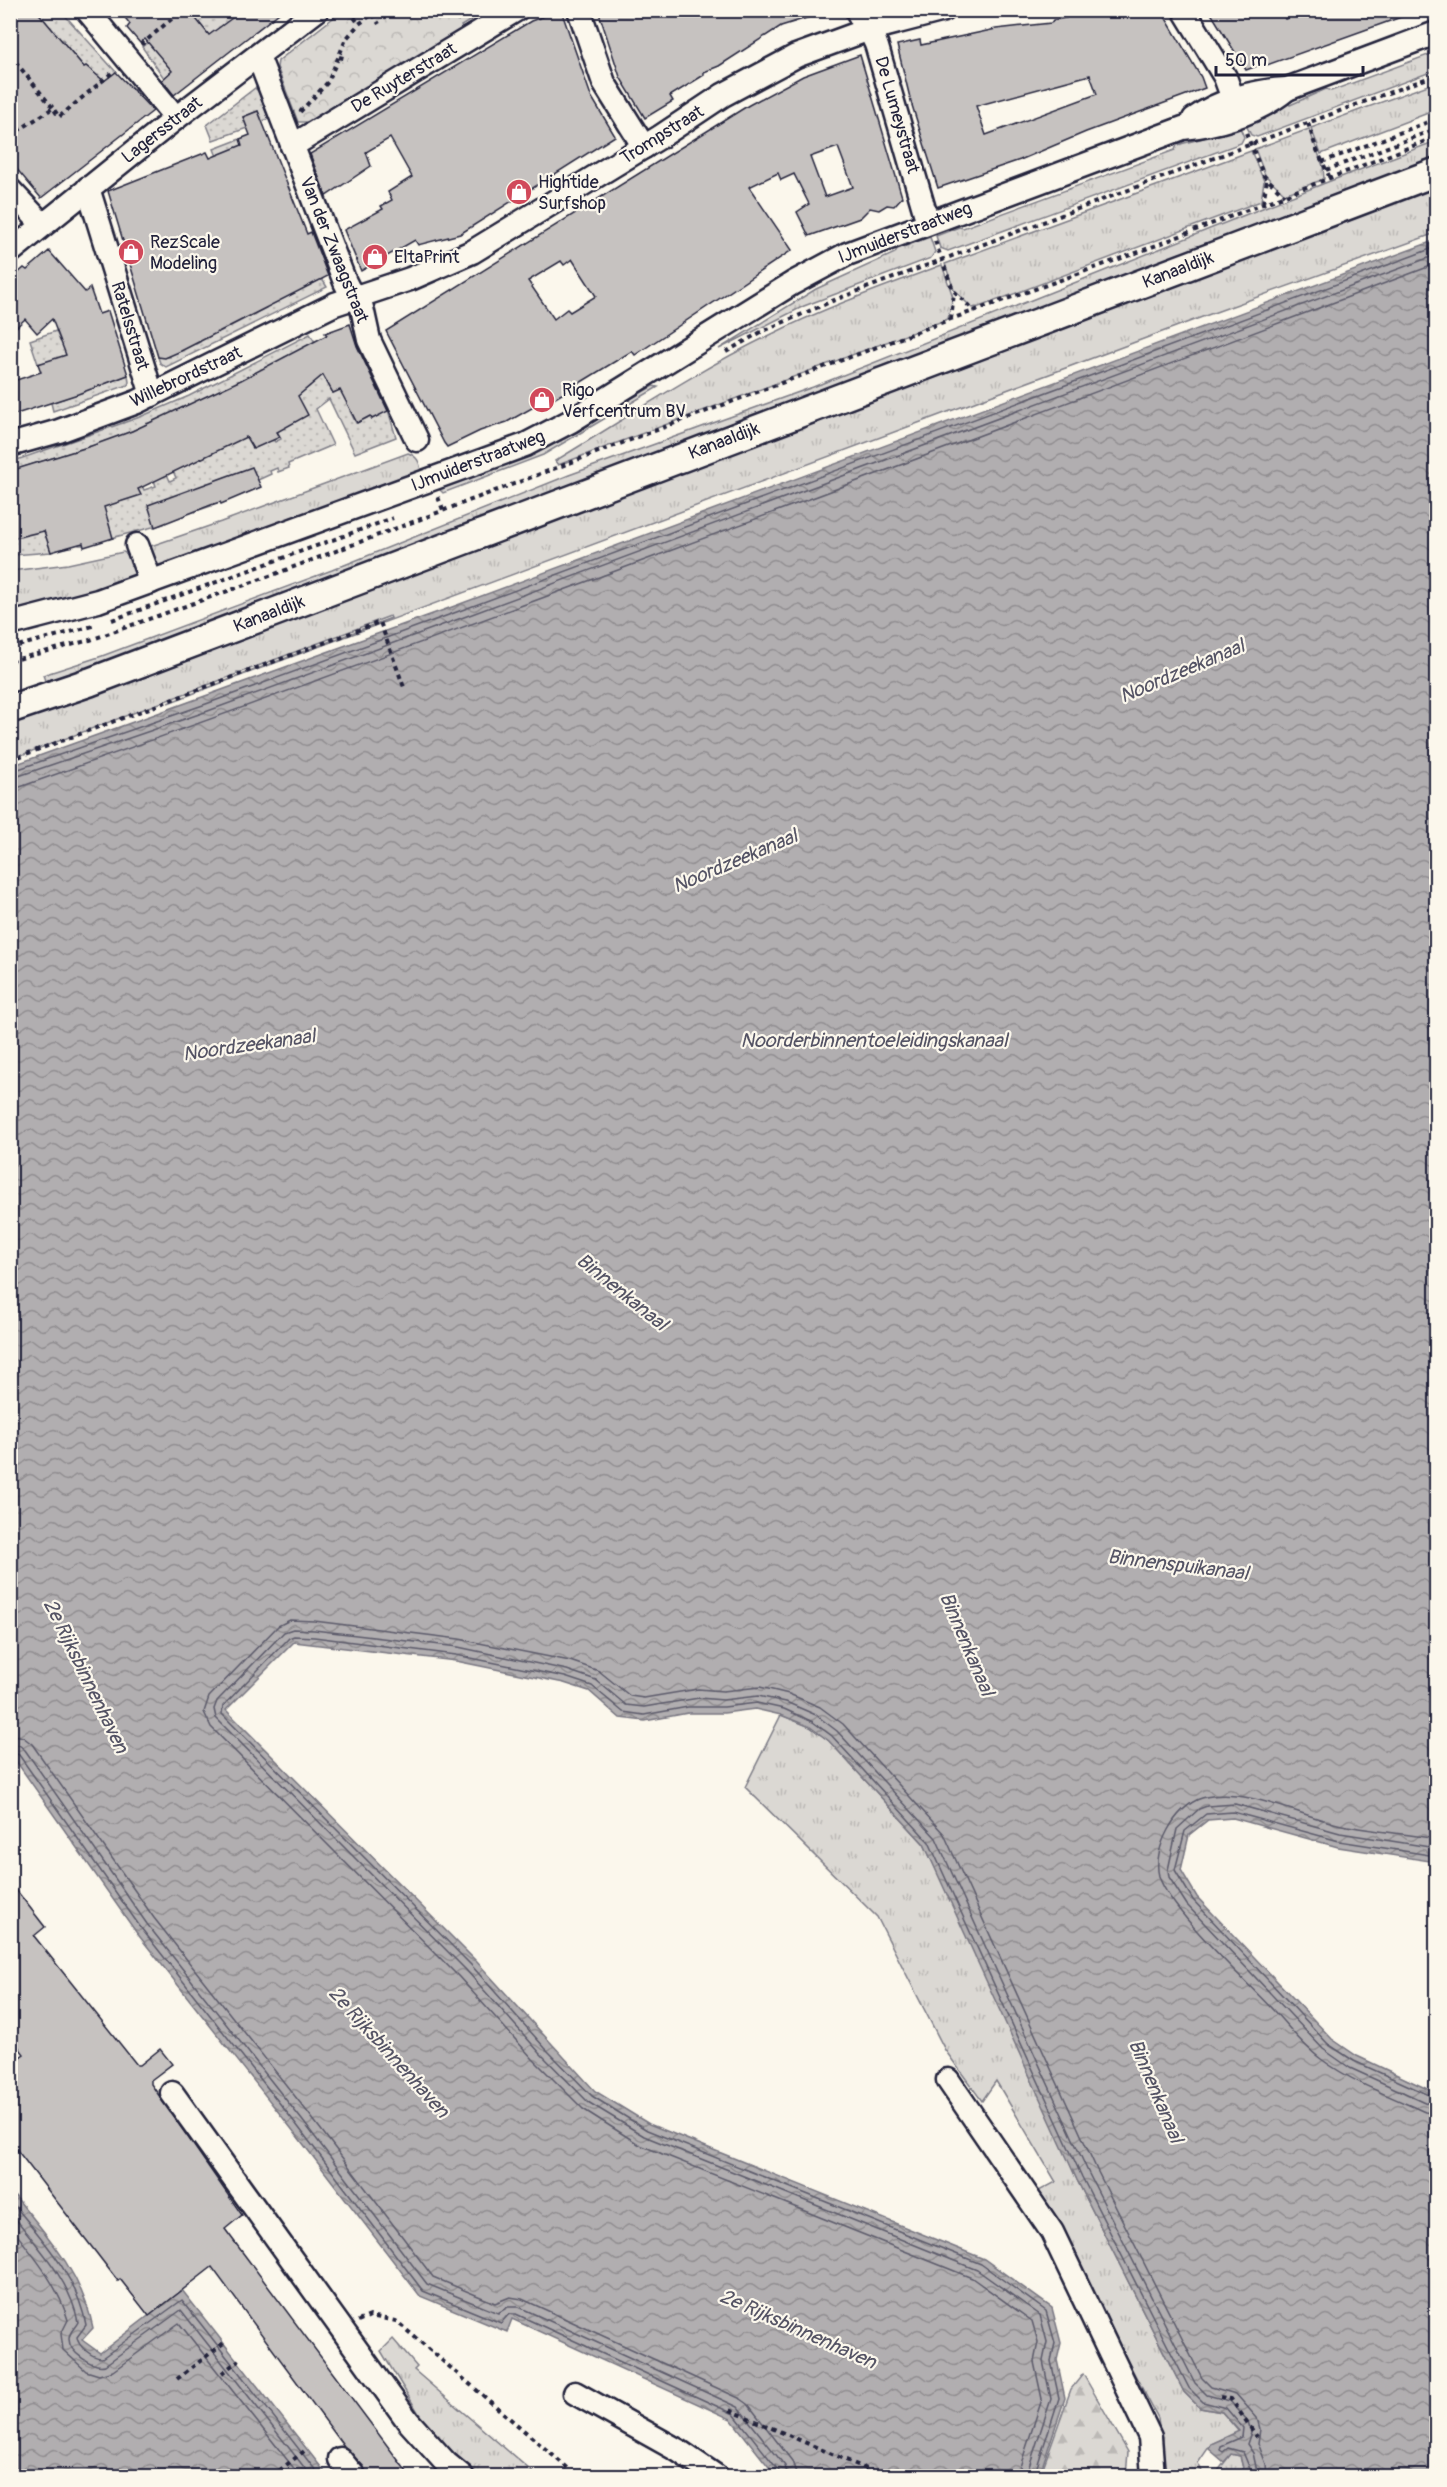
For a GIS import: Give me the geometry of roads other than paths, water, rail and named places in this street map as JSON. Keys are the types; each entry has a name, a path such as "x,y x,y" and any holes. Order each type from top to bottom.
{"main road":[{"name":"Kanaaldijk","path":"10,709 90,682 1437,172"}],"street":[{"path":"87,10 177,118"},
{"name":"Lagersstraat","path":"10,252 42,224 317,10"},
{"name":"De Ruyterstraat","path":"289,137 516,10"},
{"path":"579,10 604,82 644,147"},
{"name":"Trompstraat","path":"357,296 410,279 472,252 644,147 723,95 862,20 944,10"},
{"path":"1184,10 1225,77 1233,99"},
{"name":"De Lumeystraat","path":"862,20 877,47 928,224"},
{"name":"IJmuiderstraatweg","path":"10,624 75,608 151,582 538,439 819,268 858,250 1184,128 1206,126 1239,116 1272,101 1287,89 1437,33"},
{"name":"Van der Zwaagstraat","path":"258,56 345,282 349,290 357,296 365,318 369,340 417,440"},
{"name":"IJmuiderstraatweg","path":"1184,128 1202,113 1233,99 1268,89 1287,89"},
{"name":"Ratelsstraat","path":"88,188 152,395"},
{"path":"10,190 42,224"},
{"name":"Willebrordstraat","path":"10,445 59,431 152,395 335,304 357,296"},
{"path":"137,545 151,582"},
{"path":"948,2080 1052,2232 1149,2437 1153,2476"},
{"path":"172,2093 408,2421 446,2463 462,2476"},
{"path":"575,2393 679,2451 716,2476"},
{"path":"340,2459 354,2476"}],"water":[{"path":"1436,240 1436,1862 1338,1847 1233,1818 1208,1820 1189,1835 1181,1870 1197,1897 1332,2039 1357,2056 1436,2093 1436,2476 1245,2476 1240,2456 1231,2454 1224,2462 1209,2449 1211,2444 1239,2431 1222,2412 1200,2408 1184,2392 1077,2180 924,1844 829,1741 810,1727 781,1715 755,1709 724,1713 688,1713 645,1721 620,1718 589,1691 564,1683 456,1661 294,1642 226,1710 476,1961 595,2091 649,2124 984,2259 1052,2308 1061,2343 1057,2360 1065,2398 1039,2476 776,2476 731,2419 512,2319 507,2332 420,2296 136,1932 11,1754 11,766 452,607"},
{"path":"10,2190 60,2254 80,2289 93,2328 82,2340 100,2353 182,2290 328,2476 11,2476"}],"place":[{"name":"Hightide Surfshop","path":"519,192"},
{"name":"RezScale Modeling","path":"131,252"},
{"name":"EltaPrint","path":"375,257"},
{"name":"Rigo Verfcentrum BV","path":"542,400"}],"water label":[{"name":"Noordzeekanaal","path":"1182,671"},
{"name":"Noordzeekanaal","path":"735,861"},
{"name":"Noorderbinnentoeleidingskanaal","path":"874,1040"},
{"name":"Noordzeekanaal","path":"249,1045"},
{"name":"Binnenkanaal","path":"622,1292"},
{"name":"Binnenspuikanaal","path":"1178,1565"},
{"name":"Binnenkanaal","path":"967,1644"},
{"name":"2e Rijksbinnenhaven","path":"86,1676"},
{"name":"2e Rijksbinnenhaven","path":"389,2052"},
{"name":"Binnenkanaal","path":"1156,2091"},
{"name":"2e Rijksbinnenhaven","path":"798,2329"}]}
